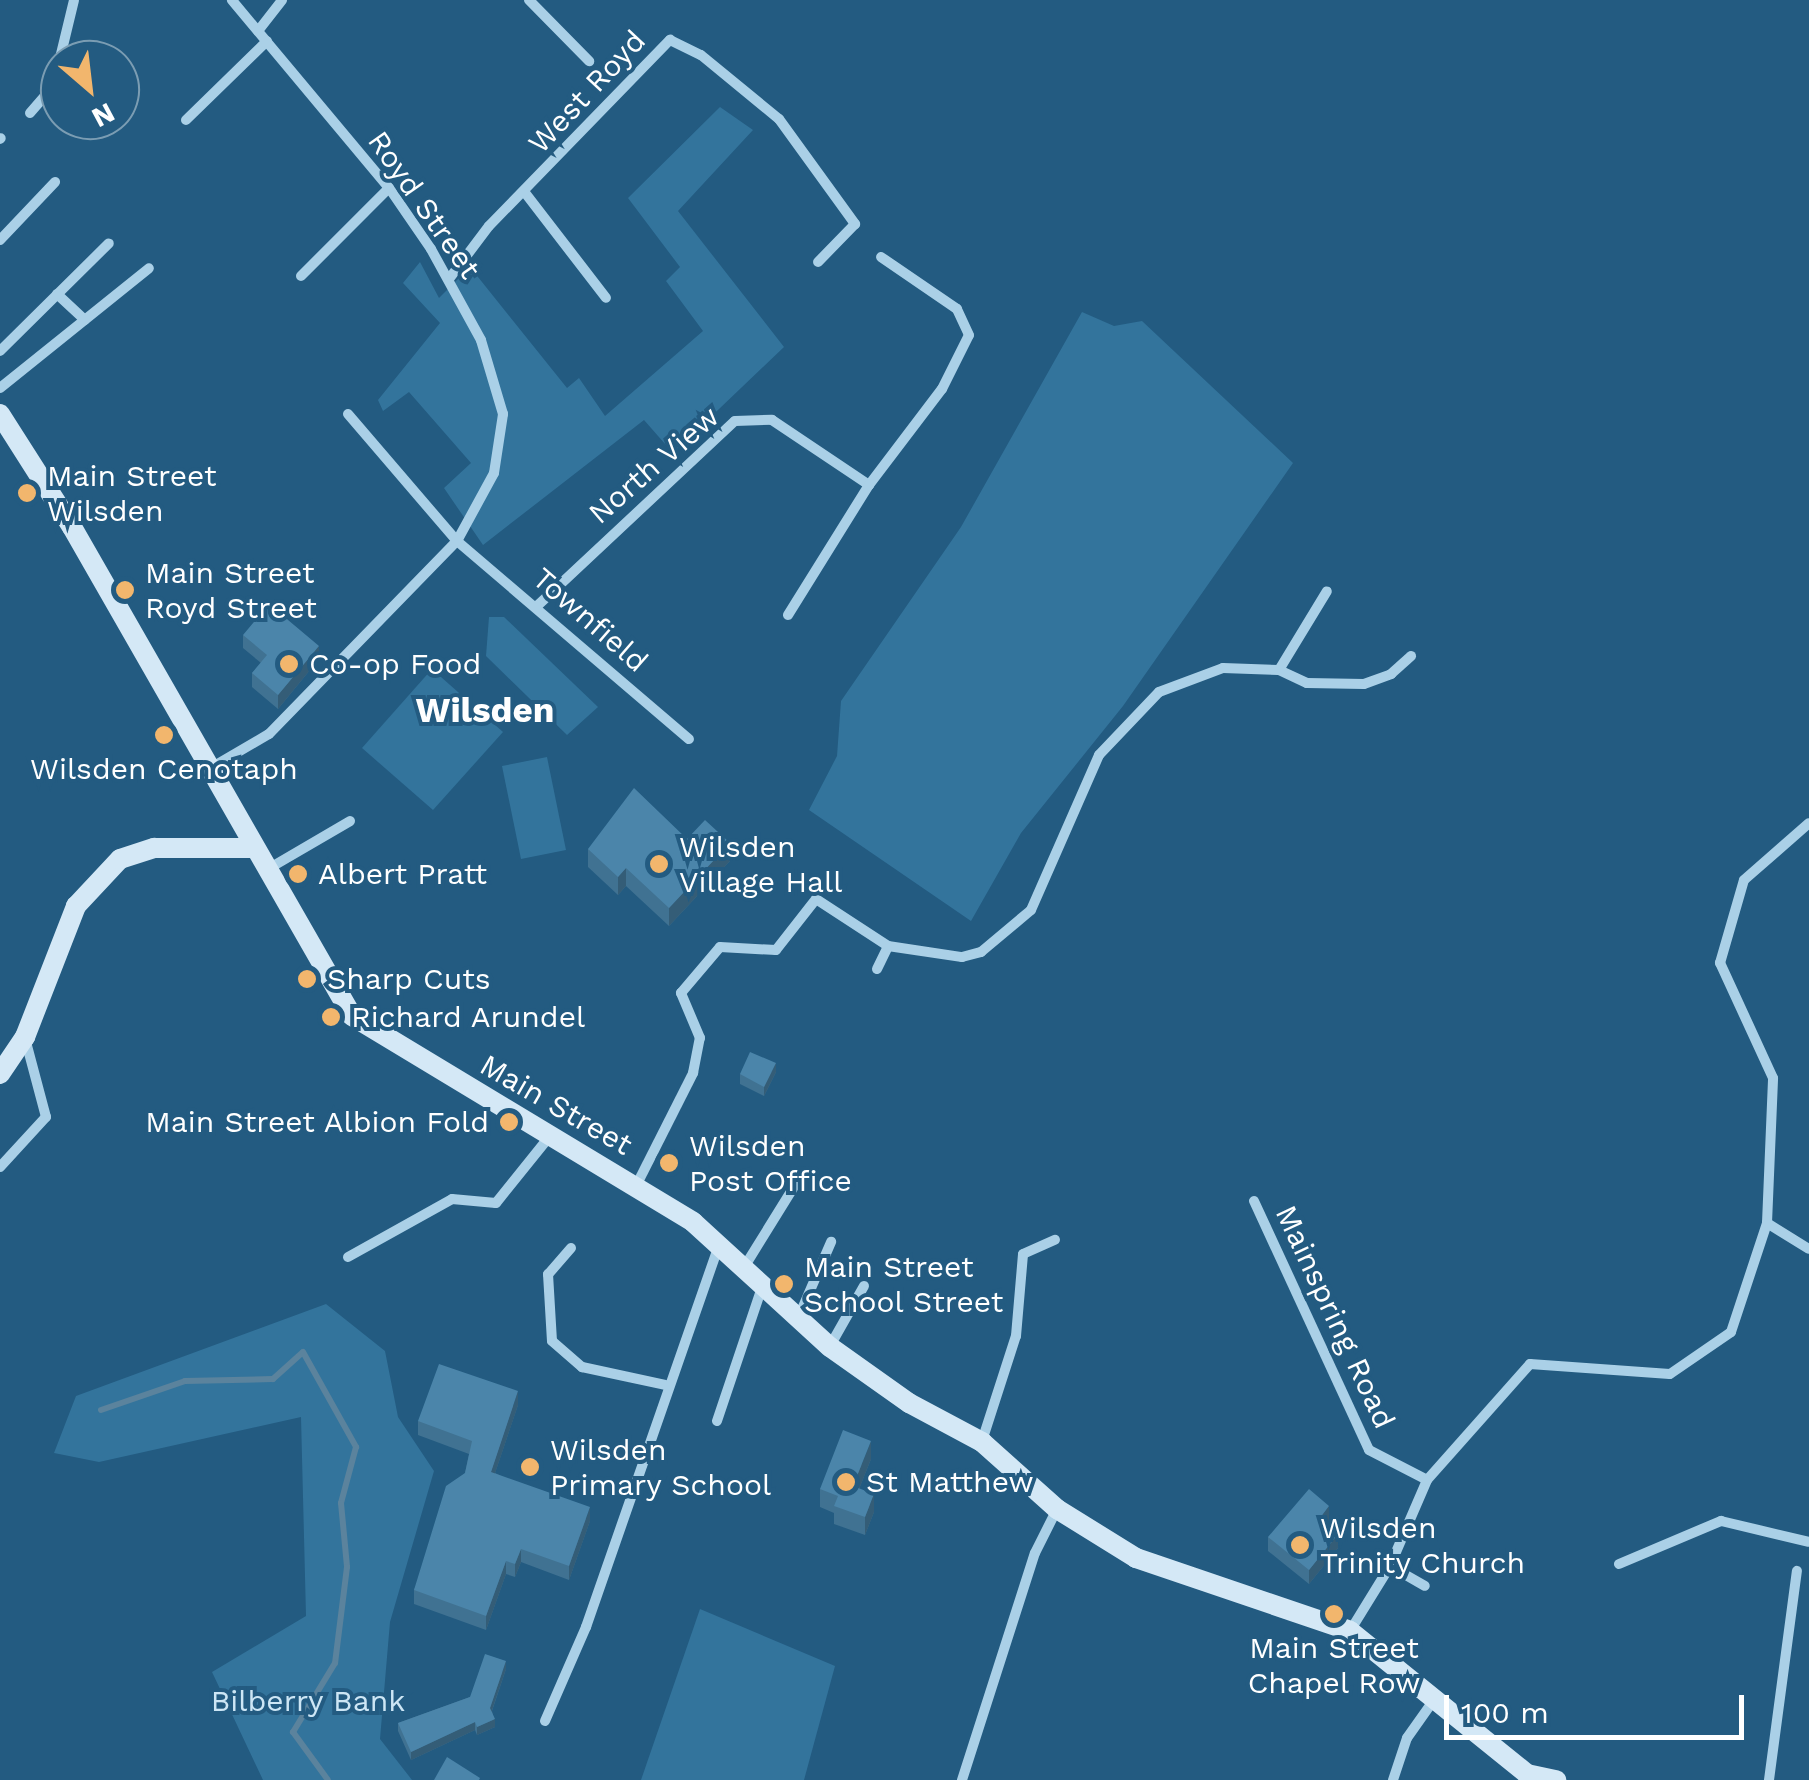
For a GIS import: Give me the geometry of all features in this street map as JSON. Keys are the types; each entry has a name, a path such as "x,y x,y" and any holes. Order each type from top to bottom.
{"street":[{"path":"30,113 52,87 74,0"},
{"name":"Royd Street","path":"208,769 269,734 456,541 494,474 504,414 481,340 449,279 389,188 232,0"},
{"path":"258,30 282,0"},
{"path":"529,0 589,60"},
{"name":"West Royd","path":"449,279 489,226 526,194 670,40 702,55 779,119 854,224 818,262"},
{"path":"186,120 267,41"},
{"path":"0,240 55,182"},
{"path":"301,276 389,188"},
{"path":"526,194 606,298"},
{"path":"0,350 109,243"},
{"path":"788,614 868,486 942,389 969,335 957,309 881,257"},
{"path":"0,388 149,268"},
{"path":"57,294 85,320"},
{"name":"Main Street","path":"0,414 72,527 352,1016 636,1186 718,1246 830,1347 908,1404 982,1442 1058,1509 1136,1558 1350,1631 1437,1696 1527,1774 1556,1780"},
{"name":"Townfield","path":"348,414 456,541 688,739"},
{"name":"North View","path":"536,607 735,421 772,420 868,486"},
{"path":"1279,670 1327,592"},
{"path":"636,1186 693,1074 700,1038 681,993 720,947 776,950 816,899 888,946 962,958 1000,941 1031,910 1099,755 1148,702 1198,674 1279,670 1307,683 1364,684 1390,674 1411,656"},
{"path":"267,870 350,821"},
{"path":"1350,1631 1390,1566 1427,1480 1530,1364 1670,1374 1731,1332 1767,1223 1773,1078 1720,962 1744,880 1809,823"},
{"path":"0,1074 25,1037 76,906 120,859 154,848 254,848"},
{"path":"878,969 888,946"},
{"path":"0,1167 46,1116 25,1037"},
{"path":"348,1257 452,1199 496,1202 549,1136"},
{"path":"742,1270 800,1177"},
{"name":"Mainspring Road","path":"1254,1202 1369,1450 1427,1480"},
{"path":"1767,1223 1809,1249"},
{"path":"982,1442 1016,1336 1022,1254 1055,1240"},
{"path":"799,1316 831,1242"},
{"path":"546,1721 586,1627 665,1385 718,1246"},
{"path":"571,1248 548,1274 552,1341 582,1367 665,1385"},
{"path":"717,1421 762,1286"},
{"path":"830,1347 864,1286"},
{"path":"962,1780 1036,1553 1058,1509"},
{"path":"1619,1564 1720,1521 1809,1542"},
{"path":"1390,1566 1424,1586"},
{"path":"1768,1780 1797,1571"},
{"path":"1393,1780 1408,1738 1437,1696"}],"green space":[{"path":"720,107 753,130 678,211 784,347 673,453 644,420 483,545 444,488 471,463 409,392 383,411 378,400 440,323 403,283 420,262 439,298 470,267 567,388 579,378 605,416 703,331 666,281 680,267 628,198"},
{"path":"1082,312 1114,326 1142,321 1293,463 1123,706 1021,833 971,921 809,810 837,756 841,701 961,527"},
{"path":"489,617 504,617 598,707 567,735 486,656"},
{"path":"432,669 503,732 433,810 362,748"},
{"path":"547,757 566,850 521,859 502,766"},
{"name":"Bilberry Bank","path":"326,1304 385,1351 398,1417 434,1471 390,1622 380,1739 412,1780 263,1780 212,1672 306,1616 301,1417 99,1462 54,1453 76,1396"},
{"path":"700,1609 835,1666 804,1780 641,1780"}],"building":[{"name":"Co-op Food","path":"269,604 319,646 278,695 252,673 267,655 243,635"},
{"name":"Wilsden Village Hall","path":"634,788 687,839 705,820 730,843 669,908 626,868 618,877 588,849"},
{"path":"750,1052 776,1063 764,1087 740,1074"},
{"path":"439,1364 518,1391 491,1472 590,1507 569,1566 521,1549 515,1564 506,1561 486,1616 414,1590 446,1486 465,1473 472,1441 418,1421"},
{"path":"843,1430 871,1441 853,1486 874,1494 865,1517 834,1506 838,1496 820,1489"},
{"name":"Wilsden Trinity Church","path":"1309,1489 1329,1506 1320,1518 1338,1534 1309,1570 1268,1537"},
{"path":"485,1654 506,1661 490,1708 495,1719 477,1727 475,1722 411,1752 398,1723 470,1697"},
{"path":"447,1757 480,1778 479,1780 434,1780"}],"waterway":[{"path":"101,1410 185,1381 273,1379 303,1352 356,1447 341,1503 347,1567 335,1663 293,1732 328,1780"}],"place":[{"name":"Main Street Wilsden","path":"27,493"},
{"name":"Main Street Royd Street","path":"125,590"},
{"name":"Co-op Food","path":"289,664"},
{"name":"Wilsden Cenotaph","path":"164,735"},
{"name":"Wilsden Village Hall","path":"659,864"},
{"name":"Albert Pratt","path":"298,874"},
{"name":"Sharp Cuts","path":"307,979"},
{"name":"Richard Arundel","path":"331,1017"},
{"name":"Main Street Albion Fold","path":"509,1122"},
{"name":"Wilsden Post Office","path":"669,1163"},
{"name":"Main Street School Street","path":"784,1284"},
{"name":"Wilsden Primary School","path":"530,1467"},
{"name":"St Matthew","path":"846,1482"},
{"name":"Wilsden Trinity Church","path":"1300,1545"},
{"name":"Main Street Chapel Row","path":"1334,1614"}],"district":[{"name":"Wilsden","path":"485,710"}]}
